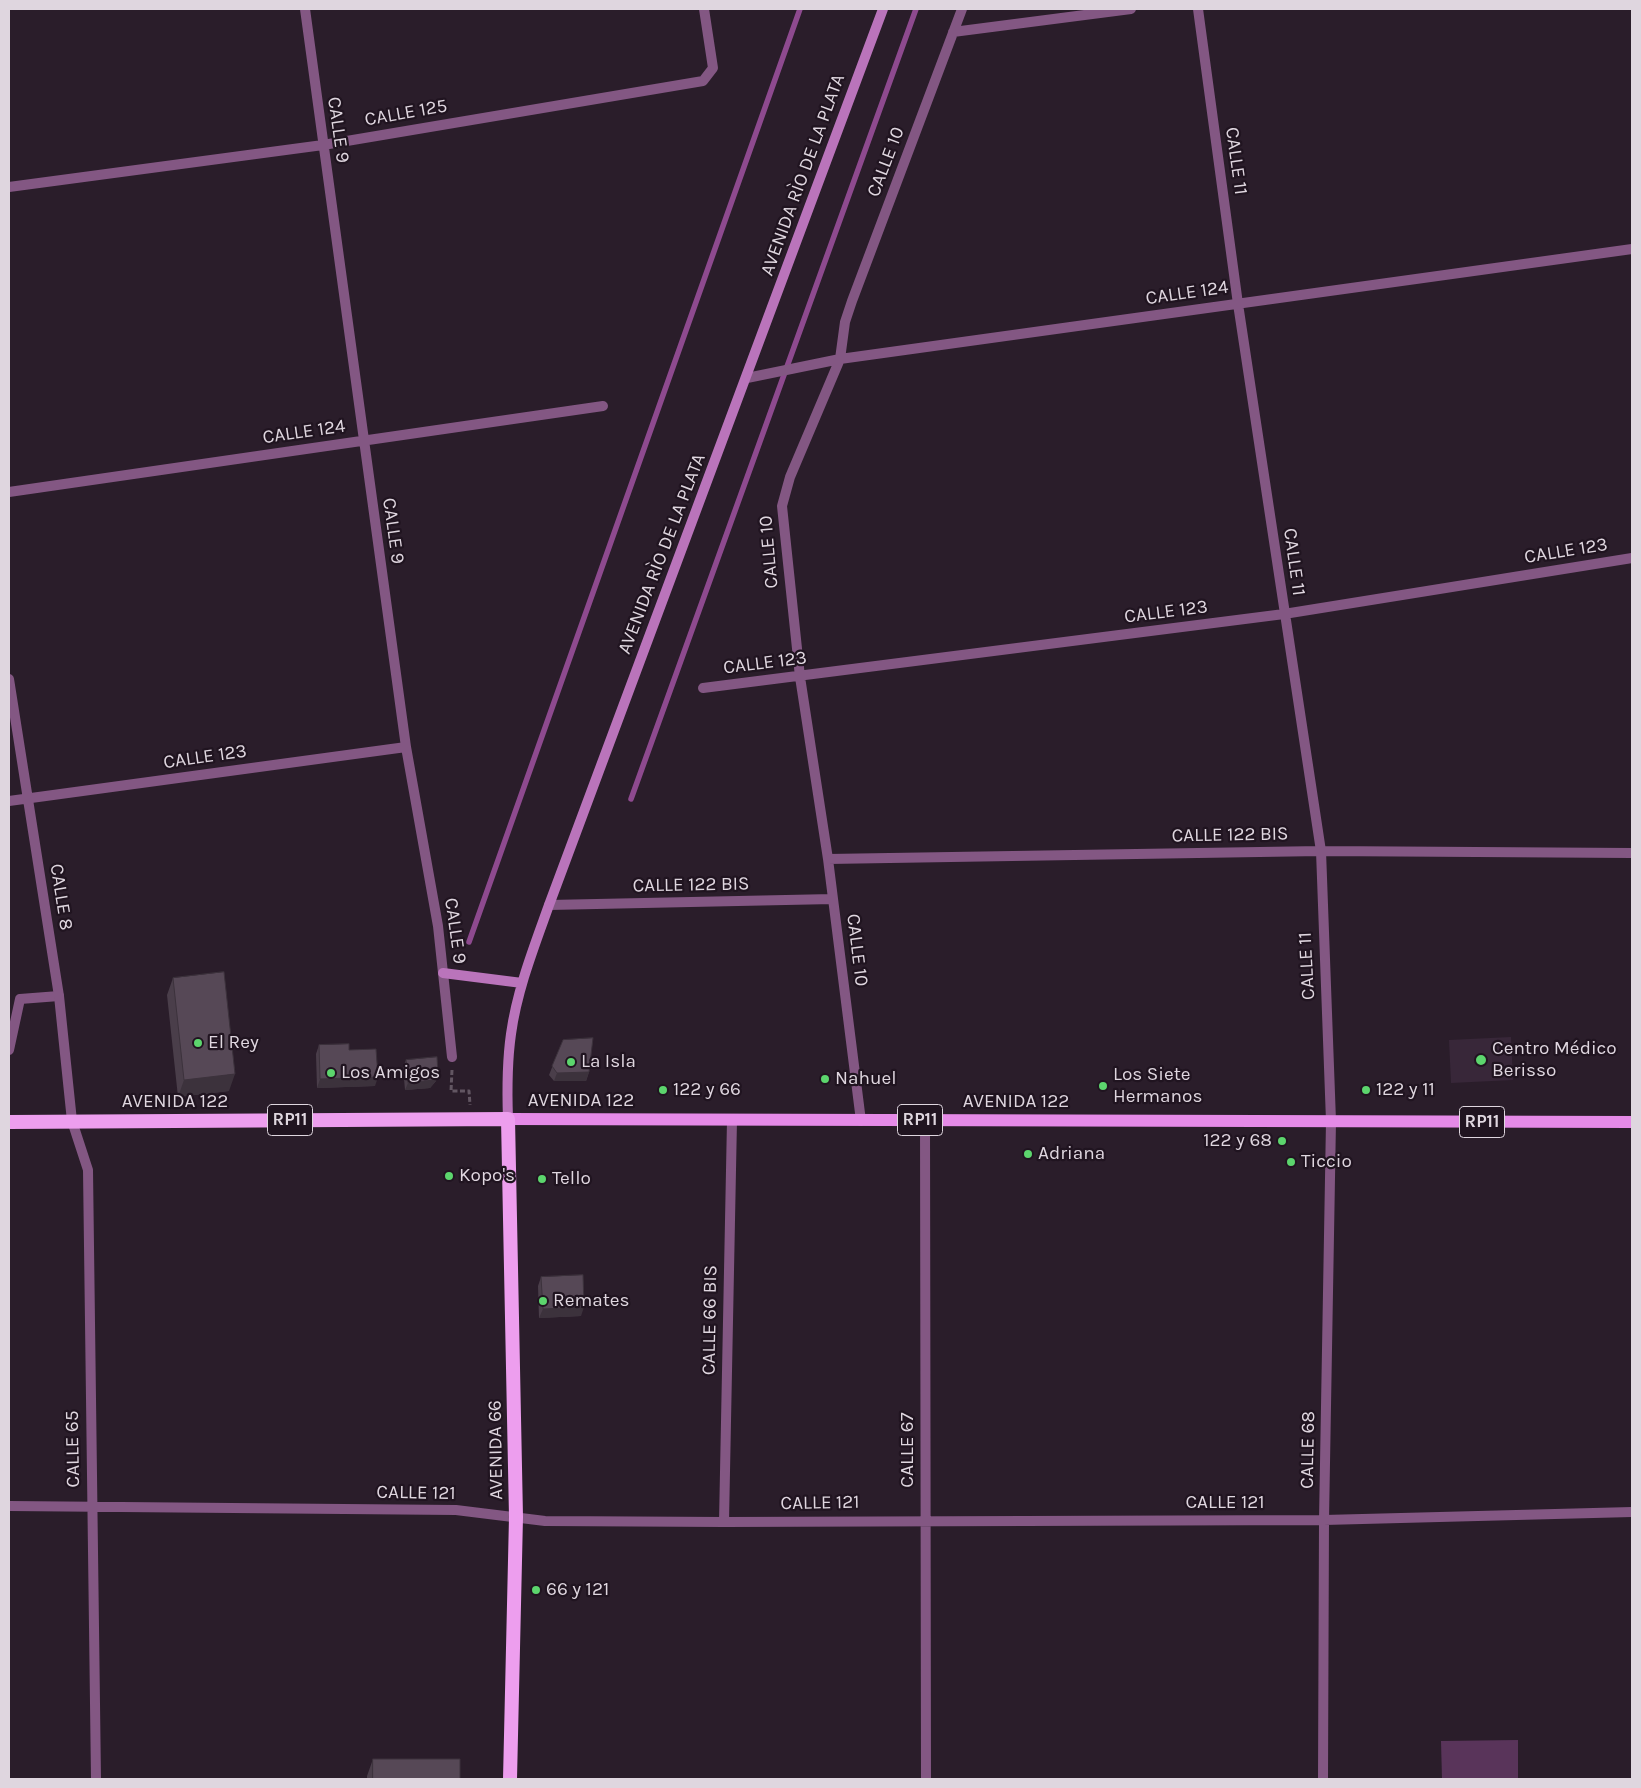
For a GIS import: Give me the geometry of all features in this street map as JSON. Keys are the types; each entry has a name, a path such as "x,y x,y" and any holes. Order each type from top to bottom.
{"highway":[{"name":"AVENIDA 122","path":"9,1122 508,1119"},
{"name":"AVENIDA 66","path":"508,1119 516,1517 510,1779"}],"main road":[{"name":"AVENIDA RÌO DE LA PLATA","path":"508,1119 507,1082 511,1034 522,983 549,904 747,378 882,9"},
{"path":"443,973 522,983"},
{"name":"AVENIDA 122","path":"508,1119 1632,1122"}],"street":[{"name":"CALLE 9","path":"305,9 406,747 438,926 452,1057"},
{"name":"CALLE 125","path":"9,186 323,145 703,81 713,68 704,9"},
{"name":"CALLE 10","path":"861,1120 828,859 800,677 782,506 790,477 840,358 845,322 852,301 962,9"},
{"path":"953,32 1131,9"},
{"name":"CALLE 11","path":"1198,9 1238,304 1320,851 1332,1121"},
{"name":"CALLE 124","path":"747,378 840,358 1632,249"},
{"name":"CALLE 124","path":"9,492 603,406"},
{"name":"CALLE 123","path":"703,688 1284,614 1632,558"},
{"name":"CALLE 8","path":"9,679 59,996 72,1121"},
{"name":"CALLE 123","path":"9,801 406,747"},
{"name":"CALLE 122 BIS","path":"828,859 1320,851 1632,853"},
{"name":"CALLE 122 BIS","path":"549,904 833,900"},
{"path":"9,1050 20,999 59,996"},
{"name":"CALLE 66 BIS","path":"724,1522 732,1120"},
{"name":"CALLE 67","path":"925,1120 926,1779"},
{"name":"CALLE 65","path":"72,1121 88,1170 96,1779"},
{"name":"CALLE 68","path":"1324,1779 1324,1520 1332,1121"},
{"name":"CALLE 121","path":"9,1506 456,1510 544,1521 724,1522 1324,1520 1632,1512"}],"path":[{"path":"452,1057 451,1091 469,1091 472,1119"}],"shaded area":[{"name":"Centro Médico Berisso","path":"1511,1037 1513,1080 1451,1083 1449,1040"},
{"path":"1518,1740 1518,1779 1442,1779 1441,1741"}],"building":[{"name":"El Rey","path":"224,972 235,1074 184,1080 173,978"},
{"name":"La Isla","path":"593,1038 589,1072 557,1073 552,1066 563,1040"},
{"path":"349,1044 349,1050 376,1049 378,1077 320,1079 319,1045"},
{"path":"437,1057 438,1074 433,1080 408,1083 406,1060"},
{"path":"583,1275 584,1307 543,1309 541,1277"},
{"path":"373,1759 460,1759 460,1779 373,1779"}],"waterway":[{"path":"469,942 800,9"},
{"path":"631,799 916,9"}],"place":[{"name":"El Rey","path":"198,1043"},
{"name":"Centro Médico Berisso","path":"1481,1060"},
{"name":"La Isla","path":"571,1062"},
{"name":"Los Amigos","path":"331,1073"},
{"name":"Nahuel","path":"825,1079"},
{"name":"Los Siete Hermanos","path":"1103,1086"},
{"name":"122 y 66","path":"663,1090"},
{"name":"122 y 11","path":"1366,1090"},
{"name":"122 y 68","path":"1282,1141"},
{"name":"Adriana","path":"1028,1154"},
{"name":"Ticcio","path":"1291,1162"},
{"name":"Kopo's","path":"449,1176"},
{"name":"Tello","path":"542,1179"},
{"name":"Remates","path":"543,1301"},
{"name":"66 y 121","path":"536,1590"}]}
